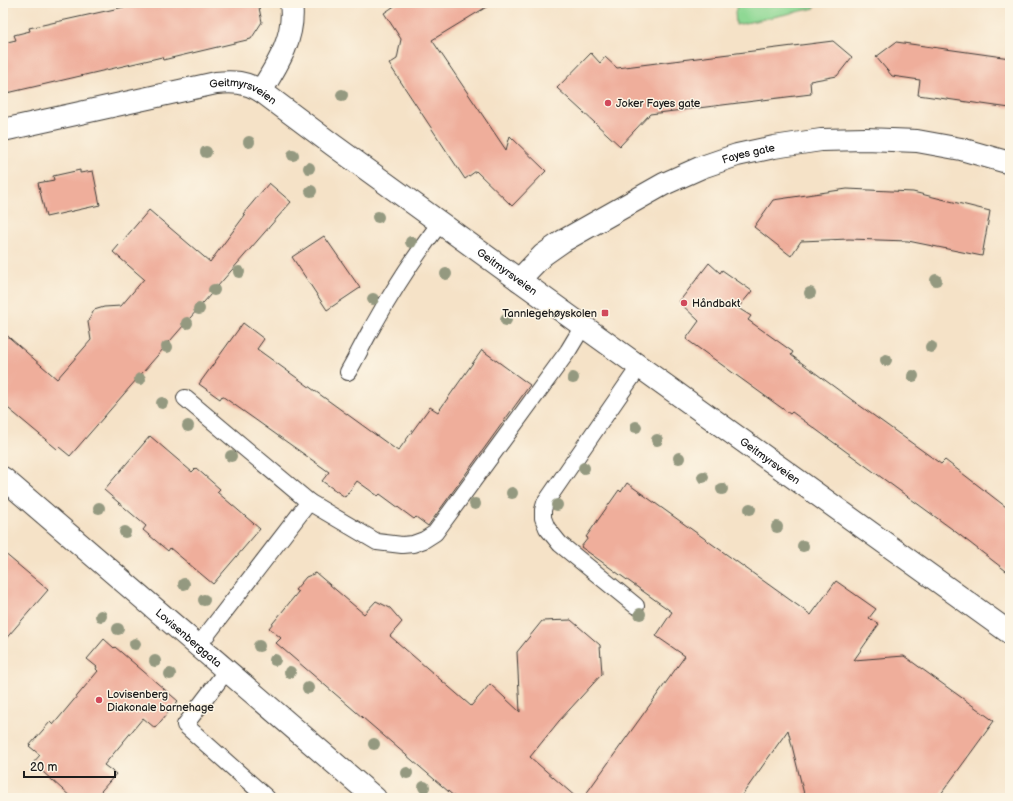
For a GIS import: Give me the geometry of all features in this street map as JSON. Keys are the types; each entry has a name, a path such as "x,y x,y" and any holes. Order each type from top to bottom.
{"street":[{"path":"261,91 275,70 286,46 296,5"},
{"name":"Geitmyrsveien","path":"3,130 216,83 241,82 252,85 440,223 1010,633"},
{"name":"Fayes gate","path":"519,280 543,255 563,241 664,184 702,167 737,155 774,147 821,140 866,139 917,141 961,149 1010,163"},
{"name":"Lovisenberggata","path":"3,478 375,798"}],"lane":[{"path":"348,372 393,291 440,223"},
{"path":"185,398 309,502 377,542 402,545 413,544 424,540 435,533 568,351 583,326"},
{"path":"636,606 560,544 547,528 543,518 543,510 545,503 640,367"},
{"path":"198,646 309,502"},
{"path":"227,670 185,725 266,798"}],"green space":[{"path":"738,3 812,3 815,8 736,25 735,12"}],"building":[{"path":"142,3 258,3 262,22 251,39 163,60 162,57 3,94 3,43 16,40 14,35 30,31 29,28"},
{"path":"399,3 493,3 432,40 506,150 510,136 546,171 512,206 476,171 465,179 389,64 397,59 401,39 384,13"},
{"path":"833,41 852,57 837,76 810,81 811,94 650,114 620,146 557,88 591,53 600,63 605,57 617,68"},
{"path":"896,42 1010,58 1010,108 918,95 920,80 892,76 876,57"},
{"path":"80,170 80,173 93,171 100,205 46,217 38,183 54,180 53,176"},
{"path":"269,183 291,202 70,456 59,447 57,449 3,404 3,332 57,379 91,340 88,322 94,310 104,307 121,306 144,279 113,252 149,210 210,262 245,215 243,214"},
{"path":"847,189 913,192 990,211 982,256 908,241 849,239 801,241 791,256 754,227 773,200"},
{"path":"324,236 360,288 327,310 292,257"},
{"path":"709,263 720,273 722,270 752,291 738,308 751,316 748,320 793,352 791,355 852,400 941,464 945,460 1010,510 1010,574 952,529 792,412 790,414 686,339 699,321 679,302"},
{"path":"243,323 264,339 257,349 398,451 430,407 438,412 482,350 530,385 428,526 416,517 414,519 380,494 378,496 357,481 345,497 322,481 329,472 222,396 220,399 199,384"},
{"path":"150,436 192,472 196,468 220,489 217,492 260,529 213,584 170,548 168,551 143,530 146,526 104,490"},
{"path":"627,483 811,615 836,581 876,609 869,618 879,624 854,660 904,656 994,721 938,798 805,798 788,730 740,798 583,798 685,656 656,636 672,612 581,547 588,538 586,537 619,490 621,492"},
{"path":"3,552 48,590 3,642"},
{"path":"316,573 364,614 376,601 390,608 402,622 390,636 471,706 490,684 520,712 517,652 542,621 571,620 600,645 602,674 559,721 530,757 577,798 456,798 276,643 281,638 269,628 298,592 295,590 306,577"},
{"path":"104,639 178,701 155,728 143,718 104,765 116,774 95,798 72,798 33,763 40,755 29,746 50,722 53,725 98,671 96,669 97,667 87,659"}],"place":[{"name":"Joker Fayes gate","path":"608,103"},
{"name":"Håndbakt","path":"684,303"},
{"name":"Tannlegehøyskolen","path":"605,313"},
{"name":"Lovisenberg Diakonale barnehage","path":"99,700"}]}
